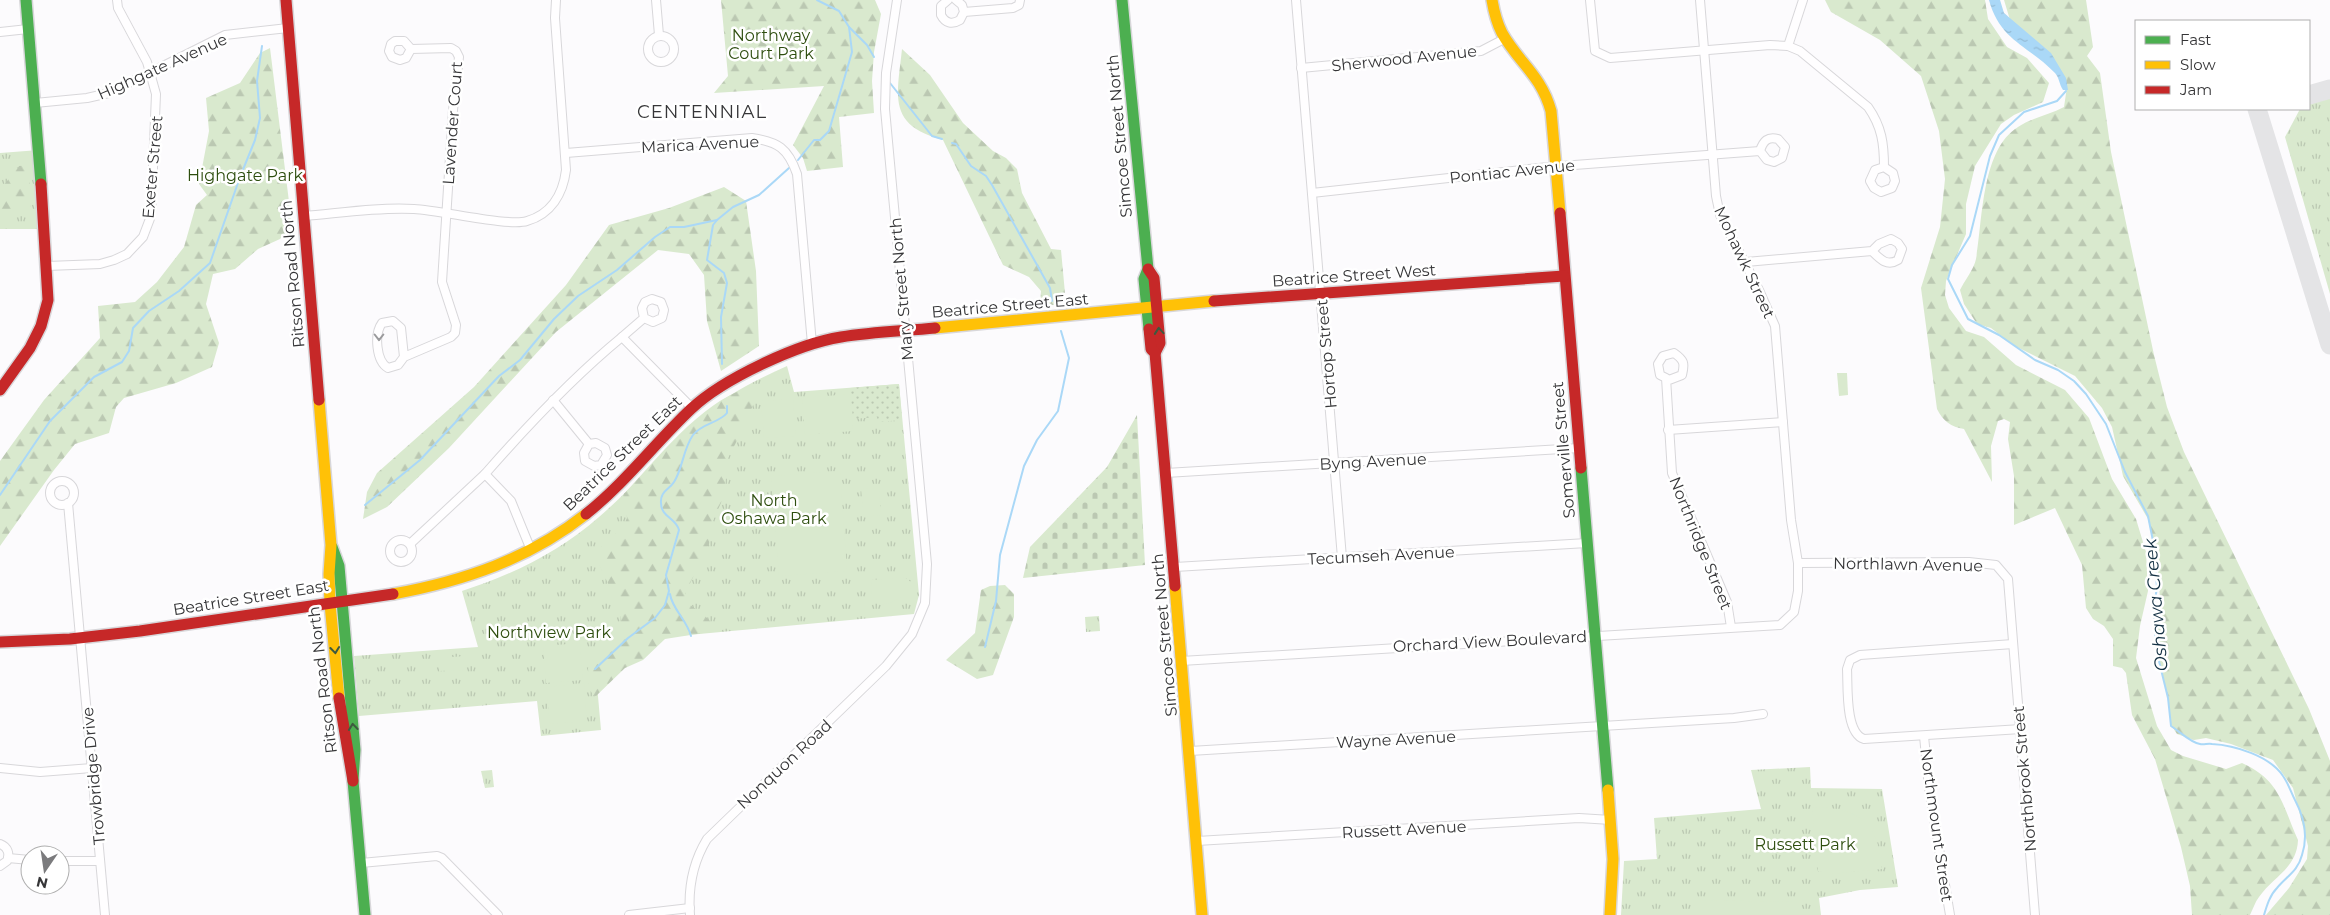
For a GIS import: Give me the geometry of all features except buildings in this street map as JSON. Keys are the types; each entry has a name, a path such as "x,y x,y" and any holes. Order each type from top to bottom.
{"street":[{"path":"0,390 30,351 42,329 48,300 48,266 26,0"},
{"name":"Exeter Street","path":"48,266 100,264 127,254 143,237 151,216 157,104 150,72 118,8 117,0"},
{"name":"Ritson Road North","path":"286,0 331,545 328,568 330,602 345,750 353,781 365,915"},
{"path":"304,216 413,208 446,211 505,222 526,222 547,211 557,200 565,183 566,153 555,18 556,0"},
{"path":"656,0 659,35"},
{"name":"Mary Street North","path":"897,0 886,72 885,108 928,578"},
{"path":"948,0 940,11 946,21 956,22 962,17 964,12 962,5 956,0"},
{"name":"Simcoe Street North","path":"1122,0 1148,269 1154,278 1152,309 1160,343 1155,353 1175,567 1202,915"},
{"name":"Hortop Street","path":"1296,0 1336,463 1342,558"},
{"name":"Somerville Street","path":"1492,0 1497,24 1504,39 1538,79 1545,91 1551,111 1611,820 1613,875 1610,915"},
{"path":"1590,0 1595,51 1610,58 1788,46 1800,51 1868,107 1882,131 1884,167"},
{"name":"Mohawk Street","path":"1700,0 1716,196 1720,215 1746,262 1775,326 1791,520 1798,563 1798,591 1794,612"},
{"path":"1788,46 1803,0"},
{"path":"964,12 1013,8 1019,3"},
{"name":"Highgate Avenue","path":"35,103 98,96 119,89 225,35 288,28"},
{"path":"0,32 28,29"},
{"name":"Sherwood Avenue","path":"1301,68 1481,50 1504,39"},
{"name":"Lavender Court","path":"404,357 451,337 455,332 456,320 444,295 442,282 459,57 456,51 451,48 411,49"},
{"name":"Marica Avenue","path":"566,153 752,138 769,141 784,149 791,158 797,174 812,344"},
{"name":"Pontiac Avenue","path":"1312,193 1555,166 1760,150"},
{"path":"1746,262 1872,251"},
{"name":"Beatrice Street West","path":"1152,309 1270,296 1564,276"},
{"name":"Beatrice Street East","path":"0,642 81,638 419,589 465,579 508,563 550,540 588,512 614,488 692,408 749,370 812,344 840,337 905,330 1152,309"},
{"path":"411,543 485,474 553,400 644,318"},
{"path":"392,321 401,328 404,357 398,366 394,368 388,368 381,362 378,333 382,323 392,321"},
{"path":"622,337 692,408"},
{"name":"Northridge Street","path":"1666,378 1672,473 1727,602 1731,627"},
{"path":"553,400 589,444"},
{"path":"1668,430 1784,422"},
{"name":"Byng Avenue","path":"1166,474 1579,448"},
{"path":"485,474 512,501 531,550"},
{"name":"Trowbridge Drive","path":"68,503 105,915"},
{"name":"Tecumseh Avenue","path":"1175,567 1587,543"},
{"name":"Ritson Road North","path":"331,545 339,566 355,750 353,781"},
{"name":"Northlawn Avenue","path":"1798,563 1970,562 1996,565 2008,579 2012,644"},
{"name":"Nonquon Road","path":"629,915 690,911 694,871 707,840 886,666 912,634 918,623 925,603 928,578"},
{"name":"Orchard View Boulevard","path":"1181,660 1731,627 1780,626 1794,612"},
{"path":"2012,644 1860,656 1850,660 1847,669 1851,726 1859,737 1864,739 2021,729"},
{"name":"Northbrook Street","path":"2012,644 2021,729 2035,915"},
{"name":"Wayne Avenue","path":"1190,752 1603,727 1734,718 1763,714"},
{"name":"Northmount Street","path":"1924,736 1929,788 1950,915"},
{"path":"0,768 40,772 92,768"},
{"name":"Russett Avenue","path":"1197,841 1544,820 1611,820"},
{"path":"0,844 8,850 8,858 0,866"},
{"path":"361,863 437,856 442,858 498,915"},
{"path":"8,858 20,859"},
{"path":"70,861 100,861"}],"green space":[{"name":"Northway Court Park","path":"721,0 875,0 881,14 874,52 872,81 874,113 839,117 843,167 807,171 803,158 793,145 824,86 714,93 728,76"},
{"path":"1825,0 1985,0 1988,19 2007,47 2027,58 2049,83 2043,102 2014,115 2001,124 1975,166 1966,204 1966,234 1946,281 1945,295 1949,308 1966,331 1984,337 2016,365 2065,390 2089,418 2112,479 2136,519 2146,552 2148,591 2140,626 2136,658 2157,726 2171,750 2183,756 2226,769 2242,763 2265,777 2283,804 2298,840 2297,850 2289,865 2258,899 2250,915 2192,915 2190,886 2181,847 2155,759 2132,715 2126,673 2122,668 2113,666 2113,639 2104,626 2093,619 2086,608 2082,565 2055,508 2014,525 2014,476 2008,439 2010,422 2004,419 1998,421 1991,446 1992,482 1964,429 1948,423 1937,409 1921,288 1940,227 1945,179 1939,131 1921,76 1880,40 1831,12"},
{"path":"2004,0 2086,0 2093,47 2087,56 2100,73 2111,152 2154,355 2167,407 2184,452 2309,709 2330,761 2330,915 2266,915 2289,888 2307,859 2308,846 2293,788 2273,760 2231,744 2206,738 2194,740 2177,734 2171,725 2167,693 2156,649 2160,599 2157,559 2148,519 2123,476 2112,427 2102,408 2075,376 2013,345 1991,328 1977,324 1964,304 1960,290 1975,263 1986,187 1990,169 1997,152 2006,138 2018,127 2064,107 2067,87 2052,63 2010,20"},
{"name":"Highgate Park","path":"270,48 292,226 280,239 258,249 235,269 213,274 206,304 219,343 212,367 176,383 124,398 116,407 109,433 75,444 54,470 0,546 0,461 44,400 100,338 98,306 135,302 157,282 184,247 196,205 207,195 199,184 209,131 206,98 240,83 260,53"},
{"path":"902,49 930,75 963,123 993,151 1006,158 1017,169 1022,193 1051,249 1061,250 1066,304 1040,306 1041,291 1029,277 1003,265 943,140 925,134 912,126 904,117 898,95"},
{"path":"2330,98 2330,294 2285,137 2299,110 2310,110 2310,104"},
{"path":"39,150 45,229 0,229 0,153"},
{"path":"29,165 31,206 0,223 0,190 19,166"},
{"path":"724,187 746,201 756,271 759,346 721,371 707,321 704,275 689,254 658,250 556,332 449,448 387,507 363,519 367,492 377,473 474,387 566,285 609,225 669,208"},
{"name":"North Oshawa Park","path":"787,366 794,392 899,384 919,595 914,614 656,638 597,685 601,730 541,736 537,701 359,716 354,656 478,647 462,591 517,570 551,552 584,530 612,505 696,420 740,390"},
{"path":"1837,373 1847,373 1848,395 1839,396"},
{"path":"899,384 902,420 878,422 877,417 853,419 850,388"},
{"path":"747,388 759,390 745,425 728,458 724,496 712,523 709,544 685,594 685,600 706,617 716,631 665,639 643,660 625,668 596,696 593,695 589,688 588,668 608,648 618,634 621,621 620,609 597,560 599,549 623,527 627,518 624,494 665,449 696,419 730,395"},
{"path":"850,394 853,431 805,435 802,398"},
{"path":"793,399 796,436 764,438 761,401"},
{"path":"1137,415 1145,565 1023,578 1030,547 1107,467"},
{"path":"840,471 847,571 779,576 771,476"},
{"path":"879,488 881,515 864,517 861,489"},
{"path":"904,577 911,582 910,592 888,603 879,604 875,602 872,596 871,580"},
{"path":"1005,585 1014,594 1014,617 993,675 977,679 946,660 975,633 981,590 990,586"},
{"path":"1099,616 1100,631 1086,632 1085,617"},
{"path":"580,643 583,680 546,683 543,646"},
{"path":"465,656 466,670 439,671 439,658"},
{"path":"584,683 587,721 550,724 546,687"},
{"name":"Russett Park","path":"1810,767 1811,788 1882,789 1898,887 1860,890 1819,898 1821,915 1621,915 1624,861 1657,859 1654,818 1761,809 1751,770"},
{"path":"492,770 494,787 485,788 481,771"},
{"path":"1812,807 1842,810 1854,814 1863,820 1876,839 1882,869 1830,874 1818,871"},
{"path":"1701,900 1794,902 1794,915 1701,915"}],"water":[{"path":"1989,0 2000,0 2004,13 2051,53 2066,78 2068,90 2063,90 2056,75 2000,25"}],"waterway":[{"path":"817,0 839,11 849,27 867,45 874,57"},
{"path":"798,160 814,140 820,140 829,131 852,52 849,27"},
{"path":"0,495 50,421 94,377 122,362 129,351 133,328 149,311 179,291 210,263 255,140 260,118 257,81 262,46"},
{"path":"890,83 932,136 942,139"},
{"name":"Oshawa Creek","path":"2066,91 2057,101 2024,112 1999,135 1990,156 1970,236 1952,265 1948,279 1968,319 1999,335 2035,360 2058,370 2074,381 2086,394 2106,424 2125,472 2148,516 2153,541 2157,587 2154,607 2156,649 2168,698 2171,726 2196,743 2241,749 2261,757 2277,769 2288,785 2303,820 2304,848 2298,865 2272,894 2264,915"},
{"path":"952,143 956,144 971,166 986,176 992,185 1050,288 1052,301"},
{"path":"722,364 721,317 727,283 724,273 707,260 713,225 733,207 759,195 789,168"},
{"path":"365,505 420,460 499,376 520,360 554,319 578,296 617,270 655,237 670,227 684,227 717,220"},
{"path":"985,647 996,601 1000,555 1024,466 1037,440 1058,411 1069,358 1061,331"},
{"path":"595,669 628,638 655,618 665,605 669,591 666,575 679,530 663,511 661,499 677,477 687,446 693,435 701,428 724,416 727,413 727,406"},
{"path":"670,594 691,636"}],"taxiway":[{"path":"2310,95 2330,89"},
{"path":"2257,110 2330,345"}],"traffic: fast":[{"path":"26,0 41,184"},
{"path":"1122,0 1148,269 1144,279 1149,329"},
{"path":"1581,468 1608,790"},
{"path":"332,547 339,566 355,750 353,781 365,915"}],"traffic: slow":[{"path":"1492,0 1502,33 1536,78 1551,111 1560,213"},
{"path":"935,328 1214,301"},
{"path":"319,400 331,545 329,574 330,604 339,698"},
{"path":"393,594 445,582 495,566 542,544 586,514"},
{"path":"1175,586 1202,915"},
{"path":"1608,790 1613,859 1610,915"}],"traffic: jam":[{"path":"286,0 319,400"},
{"path":"0,390 30,348 41,326 48,300 41,184"},
{"path":"1560,213 1581,468"},
{"path":"1148,269 1154,278 1160,343 1155,353"},
{"path":"1214,301 1564,276"},
{"path":"586,514 614,489 691,409 722,386 741,375 783,355 823,341 864,334 935,328"},
{"path":"1149,329 1151,349 1155,353 1175,586"},
{"path":"0,642 70,639 140,631 393,594"},
{"path":"339,698 353,781"}],"district":[{"name":"CENTENNIAL","path":"702,112"}],"park label":[{"name":"Northview Park","path":"549,632"}]}
